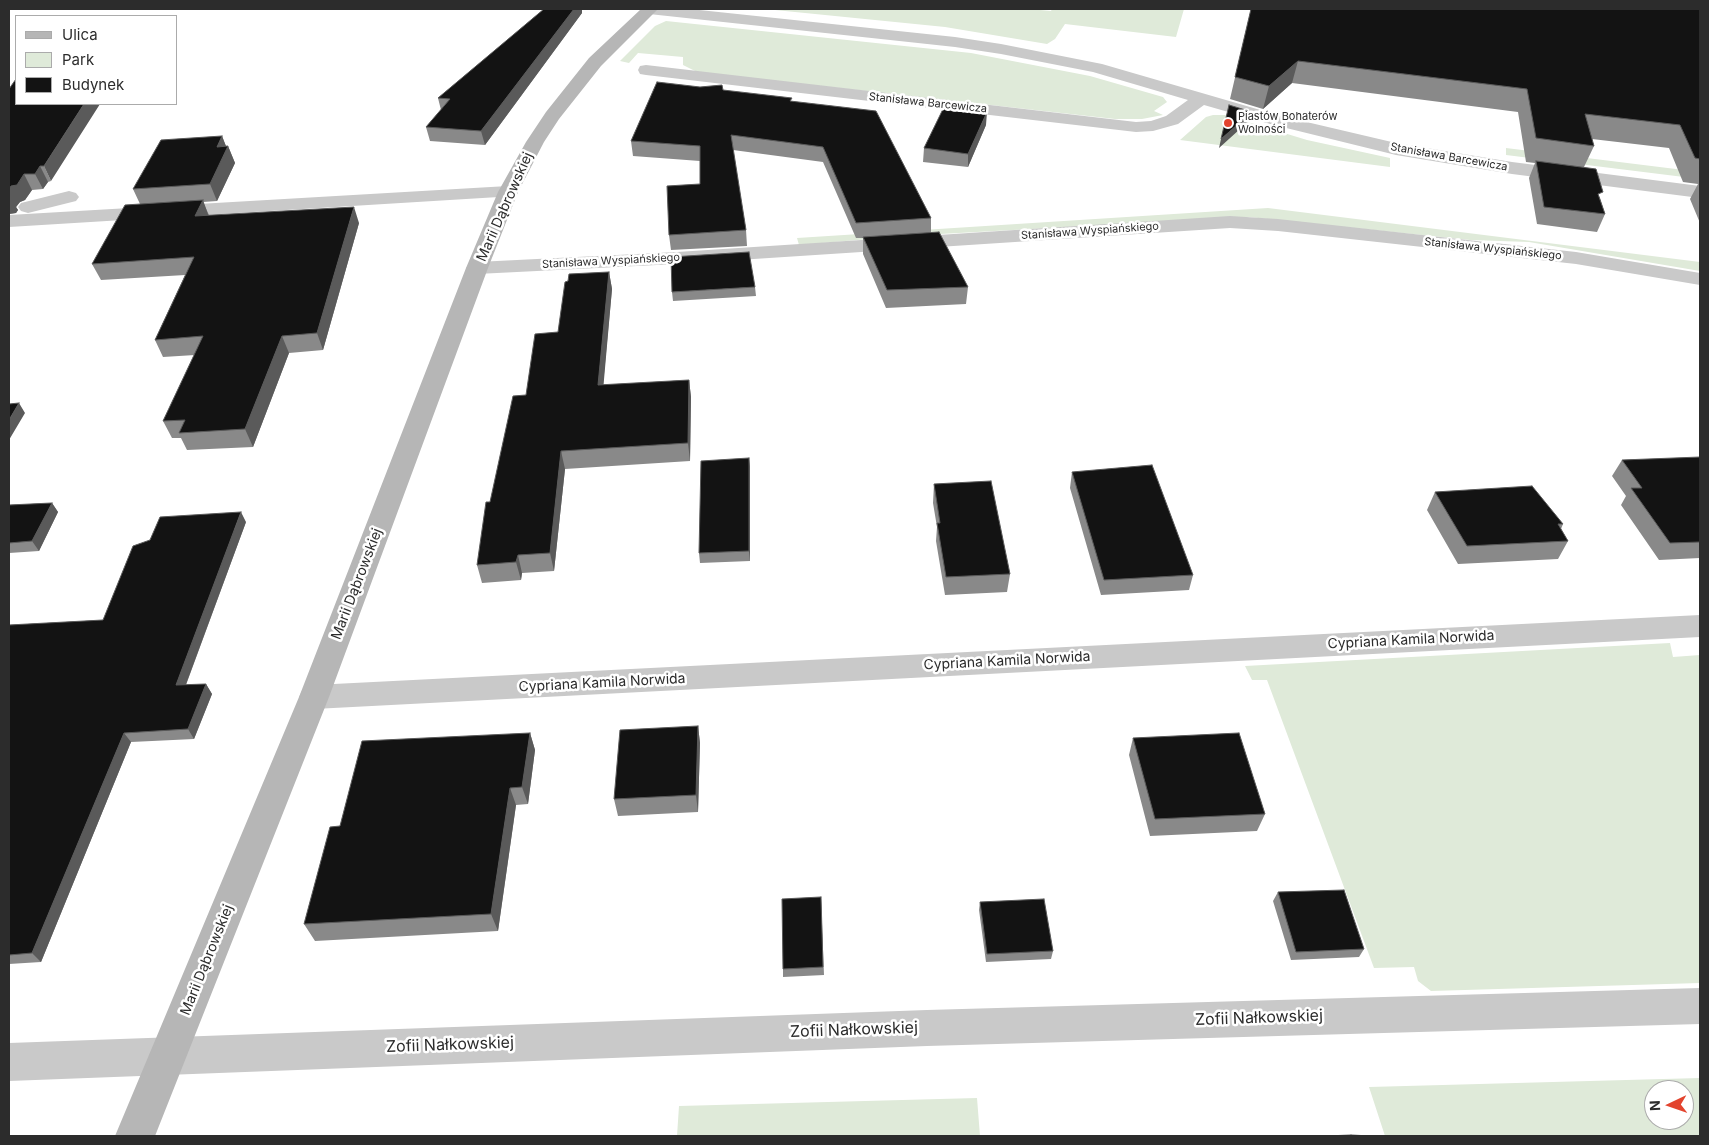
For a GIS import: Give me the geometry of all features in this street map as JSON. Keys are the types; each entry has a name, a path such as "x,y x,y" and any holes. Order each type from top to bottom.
{"street":[{"name":"Stanisława Barcewicza","path":"650,9 847,29 992,47 1096,68 1324,132 1428,155 1512,168 1700,192"},
{"name":"Marii Dąbrowskiej","path":"135,1136 314,697 477,268 508,192 534,142 552,116 595,62 650,9"},
{"name":"Stanisława Barcewicza","path":"646,70 1126,126 1164,124 1180,116 1202,98"},
{"path":"9,221 508,192"},
{"path":"9,209 32,207 69,197"},
{"name":"Stanisława Wyspiańskiego","path":"477,268 677,258 1230,222 1278,225 1576,258 1700,279"},
{"name":"Cypriana Kamila Norwida","path":"314,697 1700,626"},
{"name":"Zofii Nałkowskiej","path":"9,1062 937,1028 1700,1006"}],"green space":[{"path":"765,9 1030,9 1051,11 1052,9 1184,9 1176,37 1065,24 1055,39 1047,44 945,27"},
{"path":"666,21 971,53 1090,76 1163,97 1167,102 1154,111 1163,115 1142,119 1115,119 697,72 683,65 683,57 638,53 629,63 620,61 655,26"},
{"path":"1225,115 1307,140 1390,158 1390,167 1180,140 1206,117"},
{"path":"1506,148 1700,172 1700,179 1506,155"},
{"path":"1268,208 1700,262 1700,271 1529,242 1470,240 1249,217 904,236 799,245 797,238"},
{"path":"1670,643 1673,657 1700,655 1700,983 1431,991 1418,981 1414,967 1374,968 1267,680 1252,680 1245,666"},
{"path":"1700,1078 1700,1136 1385,1136 1369,1087"},
{"path":"977,1098 980,1136 677,1136 679,1106"}],"building":[{"path":"544,9 574,9 481,131 426,127 450,99 438,98"},
{"path":"1251,9 1700,9 1700,159 1695,158 1680,125 1585,114 1594,146 1536,138 1527,89 1298,61 1269,86 1235,77"},
{"path":"15,80 15,105 83,105 44,166 40,166 35,174 24,174 17,185 11,186 9,190 9,89"},
{"path":"657,82 700,87 722,85 723,90 792,98 790,101 876,111 931,218 856,223 823,147 731,135 746,230 669,235 667,186 700,184 700,146 631,141"},
{"path":"1229,105 1252,112 1221,139"},
{"path":"944,107 987,112 968,154 924,148"},
{"path":"222,136 217,147 228,146 210,184 133,189 161,140"},
{"path":"1536,161 1596,169 1603,192 1598,194 1605,214 1544,207"},
{"path":"203,200 195,216 354,207 317,333 282,336 245,429 179,433 185,420 163,421 203,336 155,340 194,257 92,264 125,205"},
{"path":"939,232 968,287 887,290 863,237"},
{"path":"749,252 755,287 672,292 671,257"},
{"path":"609,272 598,385 689,380 688,443 561,451 550,553 518,555 516,562 477,565 486,502 490,502 513,396 526,395 535,334 558,332 565,282 568,281 569,274"},
{"path":"19,403 9,420 9,404"},
{"path":"1700,457 1700,542 1670,543 1631,488 1642,488 1622,460"},
{"path":"749,458 749,551 699,553 701,461"},
{"path":"1152,465 1193,575 1104,580 1072,472"},
{"path":"991,481 1010,574 946,577 937,523 940,523 934,484"},
{"path":"1532,486 1563,524 1558,524 1568,541 1467,546 1435,492"},
{"path":"52,503 32,541 9,543 9,505"},
{"path":"241,512 176,685 206,684 188,729 124,733 32,953 9,955 9,625 103,620 133,546 150,540 160,517"},
{"path":"698,726 696,795 614,799 620,730"},
{"path":"530,733 522,787 510,788 491,914 304,924 330,827 340,826 362,741"},
{"path":"1239,733 1265,814 1155,819 1133,738"},
{"path":"1344,890 1364,949 1296,952 1278,892"},
{"path":"821,897 823,967 783,969 782,899"},
{"path":"1044,899 1053,951 987,954 980,902"},
{"path":"1351,1135 1371,1136 1325,1136"}],"place":[{"name":"Piastów Bohaterów Wolności","path":"1228,123"}]}
